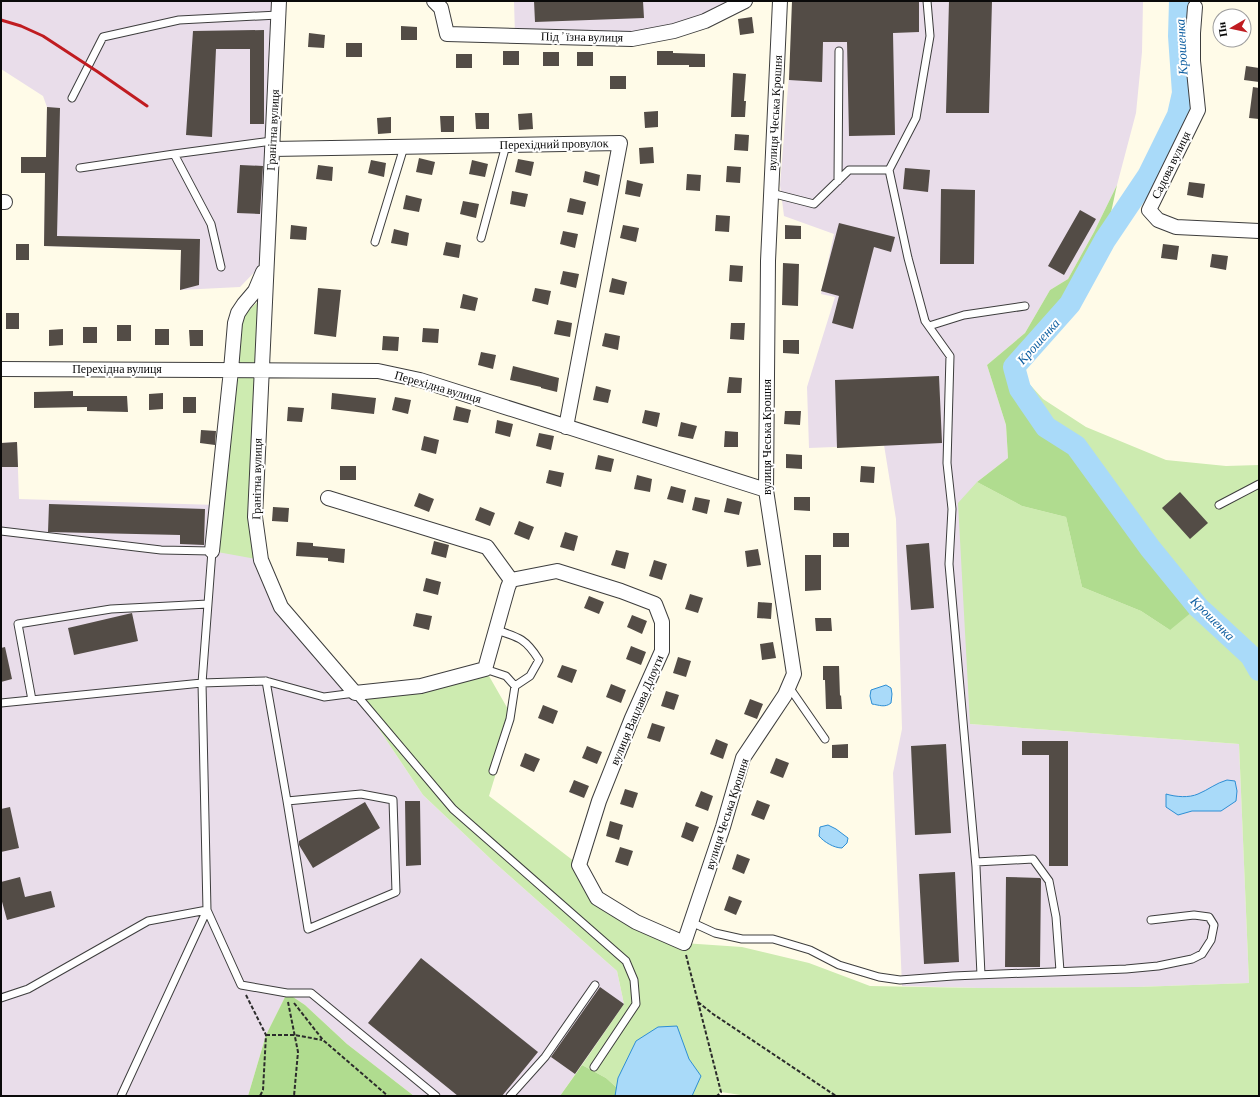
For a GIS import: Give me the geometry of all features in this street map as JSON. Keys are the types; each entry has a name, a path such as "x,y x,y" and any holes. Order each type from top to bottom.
{"street":[{"name":"Гранітна вулиця","path":"278,1 255,517 261,560 281,607 355,693"},
{"name":"Підʼїзна вулиця","path":"434,1 441,8 448,34 632,39 674,31 705,22 746,1"},
{"name":"вулиця Чеська Крошня","path":"684,943 723,827 743,758 785,695 794,674 766,490 768,261 780,1"},
{"name":"Садова вулиця","path":"1196,7 1193,47 1198,110 1149,210 1158,220 1176,227 1259,231"},
{"name":"Перехідний провулок","path":"272,145 404,147 620,143 566,427"},
{"name":"Гранітна вулиця","path":"212,551 231,370 234,323 238,313 255,291 262,276 267,258"},
{"name":"Перехідна вулиця","path":"1,368 378,371 420,380 766,490"},
{"path":"328,498 487,547 511,580 485,669 421,686 355,693"},
{"name":"вулиця Вацлава Длоуги","path":"511,580 557,571 621,591 655,604 662,622 662,651 632,718 599,801 579,865 597,898 636,922 684,943"}],"lane":[{"path":"928,1 930,36 916,118 890,170 908,258 925,321 950,356 947,463 952,509 949,564 976,862 981,975"},
{"path":"72,98 103,37 179,20 278,16"},
{"path":"838,181 839,51"},
{"path":"80,168 174,154 272,145"},
{"path":"481,238 506,145"},
{"path":"375,242 404,147"},
{"path":"174,154 211,224 221,267"},
{"path":"771,193 814,204 849,170 890,170"},
{"path":"929,326 964,315 1025,306"},
{"path":"1220,505 1259,484"},
{"path":"1,531 161,550 212,551 202,683 207,910 241,985 287,993 311,993 436,1096"},
{"path":"32,700 18,624 112,609 208,604"},
{"path":"493,771 510,720 515,686 530,676 539,660 531,647 519,637 496,630"},
{"path":"485,669 506,676 515,686"},
{"path":"266,681 308,928 396,892 393,800 361,794 287,801"},
{"path":"1,703 202,683 266,681 324,697 355,693 453,809 626,961 634,980 636,1004 594,1067"},
{"path":"788,686 825,738"},
{"path":"976,862 1033,859 1049,881 1056,917 1060,971"},
{"path":"1,998 28,989 148,921 207,910"},
{"path":"122,1096 207,910"},
{"path":"691,922 715,933 742,939 773,939 810,950 839,965 879,977 900,980 1150,967 1192,959 1202,954 1211,940 1214,925 1210,917 1194,915 1151,920"},
{"path":"510,1096 545,1057 595,985"}],"path":[{"path":"684,943 721,1092 717,1096"},
{"path":"241,985 266,1035 262,1090 260,1096"},
{"path":"287,993 298,1052 294,1096"},
{"path":"287,993 323,1040 388,1096"},
{"path":"698,1002 713,1014 836,1096"},
{"path":"266,1035 295,1035 323,1040"}],"shaded area":[{"path":"1,1 279,1 267,259 240,287 180,290 181,250 44,246 47,107 43,96 1,69"},
{"path":"514,1 745,1 674,31 515,36"},
{"path":"795,1 1143,1 1142,52 1136,113 1117,185 1094,232 1068,279 1050,290 1025,333 987,365 1006,425 1008,458 977,482 970,724 1239,744 1249,983 1137,987 980,988 902,986 893,773 902,729 896,519 884,445 809,448 807,387 835,297 821,294 834,234 784,216 780,185"},
{"path":"17,442 19,499 217,505 261,560 281,607 355,693 423,795 495,863 617,971 624,1004 560,1096 414,1096 347,1044 305,1005 287,993 266,1035 248,1096 1,1096 1,443"}],"green space":[{"path":"1117,185 1105,240 1070,304 1014,368 1020,389 1046,427 1076,446 1147,542 1198,607 1170,630 1141,611 1082,587 1066,517 1022,506 977,482 1008,458 1006,425 987,365 1025,333 1050,290 1068,279 1094,232"},
{"path":"265,295 261,560 212,551 235,323"},
{"path":"1014,367 1043,399 1086,427 1166,460 1226,466 1259,465 1259,1096 747,1096 721,1092 716,1096 626,1096 606,1078 582,1065 624,1004 617,971 495,863 423,795 355,693 485,669 513,718 489,796 579,865 597,898 683,943 742,947 809,963 870,986 980,988 1137,987 1249,983 1239,744 970,724 958,503 977,482 1022,506 1066,517 1082,587 1141,611 1170,630 1150,548 1076,446 1046,427 1020,389"},
{"path":"287,993 305,1005 347,1044 414,1096 248,1096 266,1035"},
{"path":"582,1065 606,1078 626,1096 560,1096"}],"water":[{"path":"886,685 891,688 891,703 884,706 872,704 870,696 871,690"},
{"path":"1227,780 1235,781 1237,791 1236,801 1221,811 1192,811 1178,815 1166,807 1166,794 1182,797 1191,796"},
{"path":"828,825 848,838 847,843 842,848 829,844 819,836 820,827"},
{"path":"677,1026 689,1059 701,1076 692,1096 615,1096 618,1078 636,1041 658,1027"}],"building":[{"path":"534,1 643,1 644,18 535,22"},
{"path":"792,1 919,1 919,32 893,33 895,135 849,136 847,42 823,42 822,82 789,80"},
{"path":"949,1 992,1 989,113 946,113"},
{"path":"752,17 754,33 740,35 738,19"},
{"path":"401,26 417,27 417,40 401,40"},
{"path":"264,30 264,124 250,124 250,49 216,49 212,137 186,135 193,31"},
{"path":"309,33 325,35 324,48 308,47"},
{"path":"346,43 362,43 362,57 346,57"},
{"path":"503,51 519,51 519,65 503,65"},
{"path":"657,51 705,54 705,67 689,67 689,65 657,65"},
{"path":"543,52 559,52 559,66 543,66"},
{"path":"577,52 593,52 593,66 577,66"},
{"path":"456,54 472,54 472,68 456,68"},
{"path":"1246,66 1259,68 1259,82 1244,80"},
{"path":"733,73 746,74 744,101 746,101 745,117 731,117"},
{"path":"610,76 626,76 626,89 610,89"},
{"path":"1253,87 1259,88 1259,119 1249,118"},
{"path":"47,107 60,108 57,236 200,239 199,285 180,290 181,250 44,246 45,173 21,173 21,157 46,157"},
{"path":"658,111 658,127 645,128 644,112"},
{"path":"475,113 489,113 489,129 476,129"},
{"path":"532,113 533,129 519,130 518,114"},
{"path":"440,116 454,116 454,132 441,132"},
{"path":"391,117 391,133 378,134 377,118"},
{"path":"735,134 749,135 748,151 734,150"},
{"path":"653,147 654,163 640,164 639,148"},
{"path":"419,158 435,162 432,175 416,172"},
{"path":"518,159 534,162 531,176 515,172"},
{"path":"371,160 386,163 384,177 368,173"},
{"path":"472,160 488,164 485,177 469,174"},
{"path":"240,165 263,166 260,214 237,213"},
{"path":"318,165 333,167 332,181 316,179"},
{"path":"727,166 741,167 740,183 726,182"},
{"path":"905,168 930,170 928,192 903,189"},
{"path":"585,171 600,175 598,186 583,182"},
{"path":"687,174 701,175 700,191 686,190"},
{"path":"627,180 643,184 640,197 625,194"},
{"path":"1189,182 1205,184 1203,198 1187,195"},
{"path":"941,189 975,190 974,264 940,264"},
{"path":"512,191 528,194 525,207 510,204"},
{"path":"406,195 422,199 419,212 403,209"},
{"path":"570,198 586,202 583,215 567,212"},
{"path":"463,201 479,204 476,218 460,214"},
{"path":"1080,210 1096,219 1064,275 1048,266"},
{"path":"716,215 730,216 729,232 715,231"},
{"path":"839,223 895,237 891,252 874,247 853,329 832,323 839,296 821,291"},
{"path":"291,225 307,227 306,240 290,239"},
{"path":"623,225 639,228 636,242 620,238"},
{"path":"785,225 801,226 801,239 785,239"},
{"path":"394,229 409,233 407,246 391,243"},
{"path":"563,231 578,234 575,248 560,244"},
{"path":"446,242 461,245 459,258 443,255"},
{"path":"16,244 29,244 29,260 16,260"},
{"path":"1163,244 1179,246 1177,260 1161,258"},
{"path":"1212,254 1228,256 1226,270 1210,267"},
{"path":"783,263 799,264 798,306 782,305"},
{"path":"730,265 743,266 742,282 729,281"},
{"path":"563,271 579,274 576,288 560,284"},
{"path":"612,278 627,282 624,295 609,292"},
{"path":"318,288 341,290 336,337 314,334"},
{"path":"535,288 551,291 548,305 532,301"},
{"path":"463,294 478,298 475,311 460,308"},
{"path":"6,313 19,313 19,329 6,329"},
{"path":"557,320 572,323 570,337 554,334"},
{"path":"731,323 745,323 744,340 730,339"},
{"path":"117,325 131,325 131,341 117,341"},
{"path":"83,327 97,327 97,343 83,343"},
{"path":"423,328 439,329 438,343 422,342"},
{"path":"63,329 63,345 49,346 49,330"},
{"path":"155,329 169,329 169,345 155,345"},
{"path":"189,330 203,330 203,346 190,346"},
{"path":"605,333 620,336 618,350 602,346"},
{"path":"383,336 399,337 398,351 382,350"},
{"path":"783,340 799,340 799,354 783,353"},
{"path":"481,352 496,355 493,369 478,365"},
{"path":"513,366 559,378 557,392 510,380"},
{"path":"939,376 942,443 837,448 835,380"},
{"path":"729,377 742,378 741,393 727,393"},
{"path":"596,386 611,390 608,403 593,400"},
{"path":"73,391 73,396 127,396 128,412 87,411 87,407 34,408 34,392"},
{"path":"163,393 163,409 149,410 149,394"},
{"path":"332,393 376,398 374,414 331,409"},
{"path":"183,397 196,397 196,413 183,413"},
{"path":"395,397 411,400 408,414 392,410"},
{"path":"456,406 471,410 468,423 453,420"},
{"path":"288,407 304,408 302,422 287,421"},
{"path":"645,410 660,413 657,427 642,423"},
{"path":"785,411 801,411 800,425 784,424"},
{"path":"497,420 513,424 510,437 495,433"},
{"path":"681,422 697,426 693,439 678,436"},
{"path":"201,430 216,431 215,445 200,443"},
{"path":"725,431 738,432 738,447 724,447"},
{"path":"539,433 554,436 551,450 536,446"},
{"path":"424,436 439,440 436,454 421,450"},
{"path":"17,442 18,467 1,467 1,443"},
{"path":"786,454 802,455 802,469 786,468"},
{"path":"598,455 614,459 611,472 595,469"},
{"path":"340,466 356,466 356,480 340,480"},
{"path":"861,466 875,467 874,483 860,482"},
{"path":"549,470 564,473 561,487 546,483"},
{"path":"637,475 652,479 650,492 634,489"},
{"path":"671,486 686,490 683,503 667,499"},
{"path":"1180,492 1208,523 1190,539 1162,508"},
{"path":"419,493 434,499 429,512 414,506"},
{"path":"695,497 710,500 707,514 692,510"},
{"path":"794,497 810,497 810,511 794,510"},
{"path":"727,498 742,502 739,515 724,512"},
{"path":"49,504 205,509 204,545 180,544 180,535 48,532"},
{"path":"273,507 289,508 288,522 272,521"},
{"path":"480,507 495,513 490,526 475,520"},
{"path":"519,521 534,527 529,540 514,534"},
{"path":"565,532 578,536 574,551 560,547"},
{"path":"833,533 849,533 849,547 833,547"},
{"path":"434,541 449,545 446,558 431,554"},
{"path":"297,542 313,543 313,546 345,549 344,563 328,561 328,558 296,556"},
{"path":"929,543 934,608 911,610 906,545"},
{"path":"758,549 761,565 747,567 745,551"},
{"path":"616,550 629,553 625,569 611,565"},
{"path":"805,555 821,555 821,590 805,591"},
{"path":"654,560 667,564 662,580 649,576"},
{"path":"426,578 441,582 438,595 423,591"},
{"path":"690,594 703,598 698,613 685,609"},
{"path":"589,596 604,602 599,614 584,608"},
{"path":"758,602 772,603 771,619 757,618"},
{"path":"132,613 138,641 74,655 68,628"},
{"path":"416,613 432,616 429,630 413,626"},
{"path":"632,615 647,621 642,634 627,627"},
{"path":"815,618 831,618 832,631 816,631"},
{"path":"773,642 776,658 762,660 760,644"},
{"path":"631,646 646,652 641,665 626,659"},
{"path":"5,647 12,679 1,682 1,648"},
{"path":"678,657 691,661 686,677 673,673"},
{"path":"562,665 577,670 572,683 557,677"},
{"path":"823,666 839,666 842,709 826,709"},
{"path":"611,684 626,690 621,703 606,697"},
{"path":"666,691 679,695 674,710 661,706"},
{"path":"750,699 763,704 757,719 744,714"},
{"path":"543,705 558,711 553,724 538,718"},
{"path":"652,723 665,727 660,742 647,738"},
{"path":"716,739 728,744 723,759 710,754"},
{"path":"1022,741 1068,741 1068,866 1049,866 1049,755 1022,755"},
{"path":"848,744 848,758 832,758 832,745"},
{"path":"946,744 951,833 915,835 911,746"},
{"path":"587,746 602,752 597,764 582,758"},
{"path":"525,753 540,759 534,772 520,766"},
{"path":"776,758 789,763 783,778 770,773"},
{"path":"574,780 589,786 584,798 569,792"},
{"path":"625,789 638,793 633,808 620,804"},
{"path":"701,791 713,796 708,811 695,806"},
{"path":"757,800 770,805 764,820 751,815"},
{"path":"405,801 420,801 421,865 406,866"},
{"path":"365,802 380,828 313,868 299,845 299,841"},
{"path":"10,807 19,848 1,852 1,809"},
{"path":"610,821 623,825 619,840 606,836"},
{"path":"686,822 699,827 693,842 681,837"},
{"path":"620,847 633,851 628,866 615,862"},
{"path":"737,854 750,859 744,874 732,869"},
{"path":"955,872 959,962 924,964 919,874"},
{"path":"20,877 25,897 51,891 55,907 7,920 1,898 1,882"},
{"path":"1006,877 1041,879 1040,967 1005,967"},
{"path":"729,896 742,901 736,915 724,910"},
{"path":"421,958 538,1052 502,1096 458,1096 368,1023"},
{"path":"600,987 624,1004 575,1074 551,1057"}],"waterway":[{"name":"Крошенка","path":"1180,1 1179,36 1183,93 1178,115 1148,176 1105,240 1070,304 1014,367 1020,389 1046,427 1076,446 1150,548 1198,607 1251,656 1259,670"}],"railway":[{"path":"1,20 21,26 43,36 147,106"}]}
